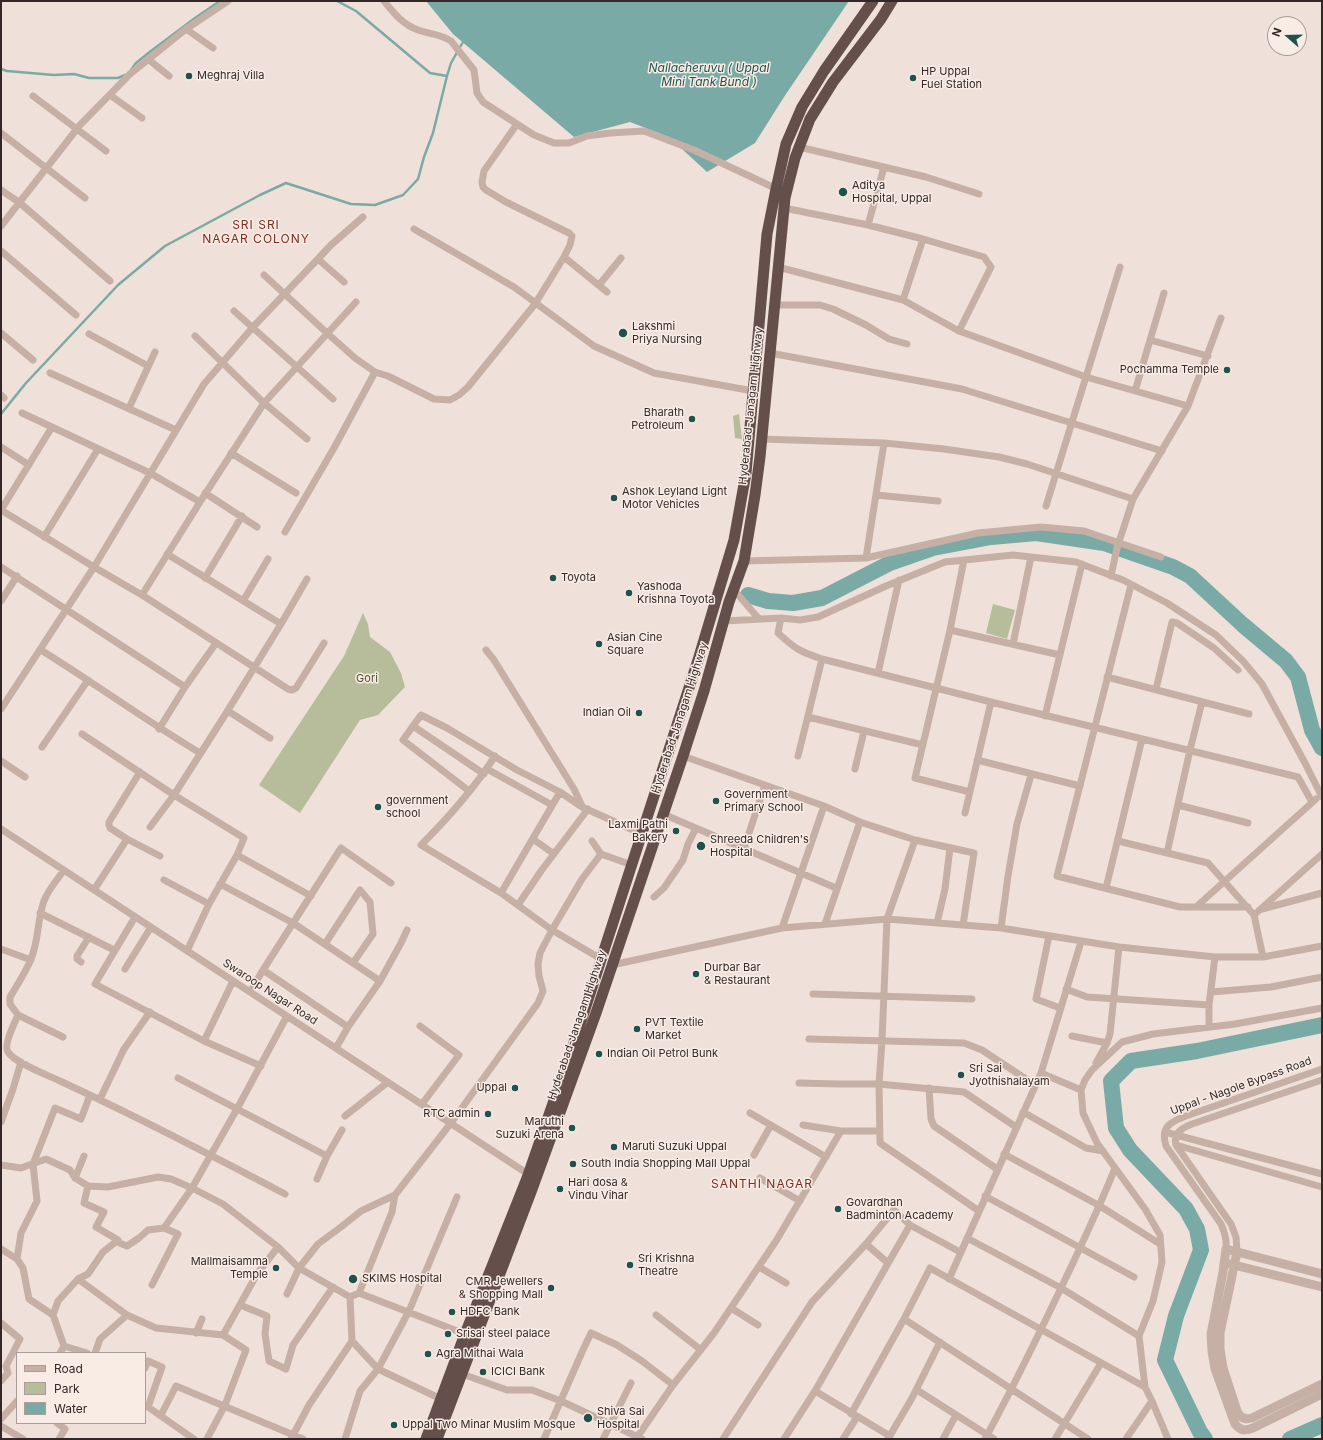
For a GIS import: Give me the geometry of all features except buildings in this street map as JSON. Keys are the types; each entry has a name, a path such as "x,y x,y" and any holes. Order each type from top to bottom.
{"highway":[{"name":"Hyderabad-Janagam Highway","path":"426,1439 465,1334 489,1287 533,1188 612,965 704,691 724,621 744,561 755,495 784,208 781,191 786,144 802,107 824,71 873,1"},
{"name":"Hyderabad-Janagam Highway","path":"437,1439 462,1374 489,1287 576,1037 698,660 734,540 746,474 768,234 781,191 810,119 833,82 881,19 892,1"}],"street":[{"path":"1,226 77,129 130,74 186,28 228,1"},
{"path":"384,1 397,17 406,24 417,30 446,37 451,40 474,70 477,93 484,102 534,135 554,143 569,143 587,136 644,131 694,150 781,191"},
{"path":"186,28 213,48"},
{"path":"148,59 169,76"},
{"path":"110,95 142,118"},
{"path":"33,96 106,151"},
{"path":"264,275 355,358 375,372 388,376 434,399 450,400 459,395 468,387 535,304 564,257 572,236 569,233 506,202 483,187 482,182 484,171 516,124"},
{"path":"1,133 85,198"},
{"path":"799,147 926,177 979,194"},
{"path":"868,226 884,167"},
{"path":"1,190 20,203 110,281"},
{"path":"784,208 923,239 984,257 991,267 959,330"},
{"path":"1,709 94,567 204,384 253,327 284,294 318,259 363,217"},
{"path":"414,229 514,287 535,304 594,346 654,373 753,391"},
{"path":"903,300 923,239"},
{"path":"1,251 76,315"},
{"path":"564,257 608,292"},
{"path":"599,285 621,258"},
{"path":"318,259 344,282"},
{"path":"778,267 903,300 959,330 1086,377 1188,406"},
{"path":"1046,506 1120,267"},
{"path":"1135,391 1164,293"},
{"path":"142,595 205,493 264,403 356,302"},
{"path":"774,305 820,305 833,309 866,325 889,339 907,344"},
{"path":"234,311 296,368 333,399"},
{"path":"1111,576 1119,543 1133,500 1188,406 1221,318"},
{"path":"1,333 33,360"},
{"path":"89,334 148,366"},
{"path":"195,336 264,403 307,439"},
{"path":"1150,340 1208,356"},
{"path":"129,408 155,352"},
{"path":"770,353 962,389 1162,451"},
{"path":"285,532 334,448 375,372"},
{"path":"50,373 176,430"},
{"path":"22,413 150,473 200,502"},
{"path":"52,427 1,510 142,595 284,688 292,690 296,688 324,643"},
{"path":"761,439 884,443 944,449 999,457 1027,464 1133,500"},
{"path":"866,558 884,443"},
{"path":"1,447 29,464"},
{"path":"44,537 98,449"},
{"path":"231,454 296,493"},
{"path":"205,493 258,527"},
{"path":"876,495 938,501"},
{"path":"205,578 242,516"},
{"path":"744,561 866,558 978,533 1040,527 1084,530 1161,557"},
{"path":"167,554 281,624"},
{"path":"724,621 781,618 800,620 818,617 899,580 946,562 1013,555 1076,562 1131,584 1167,603 1216,635 1243,661 1262,684 1305,763 1321,796 1312,802 1196,907"},
{"path":"1013,644 1031,557"},
{"path":"243,601 268,559"},
{"path":"964,560 950,630 915,778 970,792"},
{"path":"1045,716 1082,564"},
{"path":"1,567 17,576 66,610 185,687"},
{"path":"1,601 17,576"},
{"path":"150,827 174,794 228,711 307,579"},
{"path":"878,673 899,580"},
{"path":"1131,584 1056,876 1180,907 1248,907"},
{"path":"734,590 759,619"},
{"path":"781,618 778,633 796,649 803,653 1045,716 1298,777 1312,802"},
{"path":"1156,689 1172,622 1177,623 1214,648 1238,670"},
{"path":"950,630 1060,655"},
{"path":"159,729 185,687 216,643"},
{"path":"41,650 88,680 159,729 200,753"},
{"path":"486,650 502,672 585,808"},
{"path":"798,756 822,659"},
{"path":"1107,677 1249,714"},
{"path":"42,747 88,680"},
{"path":"965,814 991,702"},
{"path":"1167,853 1202,702"},
{"path":"228,711 270,738"},
{"path":"469,791 403,740 421,715 495,756 517,770 560,792 585,808 642,834"},
{"path":"808,717 923,746"},
{"path":"413,726 485,771 552,805"},
{"path":"856,769 864,731"},
{"path":"82,734 244,838 237,855 209,904 187,951"},
{"path":"1106,888 1142,739"},
{"path":"495,756 449,816 420,846 501,893 552,930 601,959"},
{"path":"683,756 713,769 765,785 824,806 860,822 915,840 974,853 963,925"},
{"path":"977,760 1031,775 1080,786"},
{"path":"1,761 25,777"},
{"path":"140,772 109,822 109,825 110,828 127,839 160,856"},
{"path":"1001,928 1017,824 1031,775"},
{"path":"744,848 765,785"},
{"path":"501,893 560,792"},
{"path":"1178,805 1248,823"},
{"path":"782,928 824,806"},
{"path":"518,905 585,808"},
{"path":"663,814 688,822 696,828 836,888"},
{"path":"825,924 836,888 860,822"},
{"path":"654,897 664,888 683,860 688,844 696,828"},
{"name":"Swaroop Nagar Road","path":"1,829 528,1174"},
{"path":"94,890 127,839"},
{"path":"533,839 554,854"},
{"path":"592,840 602,854 632,865"},
{"path":"915,840 887,919 879,1084 880,1143 978,1211"},
{"path":"1118,841 1208,863 1254,915 1263,958"},
{"path":"250,992 262,970 342,848 391,883"},
{"path":"938,923 945,889 950,848"},
{"path":"287,1294 299,1268 318,1244 361,1211 395,1195 451,1124 538,1003 543,991 539,976 538,964 540,953 582,879 602,854"},
{"path":"1254,915 1322,854"},
{"path":"237,855 311,896"},
{"path":"63,1037 18,1014 9,1001 31,960 38,935 40,913 44,901 50,889 64,870"},
{"path":"164,880 209,904"},
{"path":"220,884 293,923 380,981"},
{"path":"325,944 360,890 370,902 373,934 353,963"},
{"path":"1260,909 1322,893"},
{"path":"40,913 114,950"},
{"path":"135,917 95,984 204,1041 261,1066"},
{"path":"612,965 782,928 887,919 1001,928 1081,942 1215,957 1263,958 1322,947"},
{"path":"125,969 151,927"},
{"path":"336,1048 348,1027 380,981 407,930"},
{"path":"1049,936 1036,999 1060,1008"},
{"path":"81,962 77,959 77,956 89,937"},
{"path":"949,1279 978,1211 1041,1073 1081,942"},
{"path":"1119,947 1110,1034 1107,1043 1085,1080 1081,1090 1083,1113 1097,1143 1145,1209 1160,1235 1162,1262 1154,1301 1139,1336 1145,1387 1168,1439"},
{"path":"1,949 31,960"},
{"path":"1209,1027 1209,1005 1215,957"},
{"path":"262,970 348,1027"},
{"path":"1211,992 1271,987 1322,977"},
{"path":"204,1041 233,981"},
{"path":"1066,990 1087,997 1209,1005"},
{"path":"813,994 972,999"},
{"path":"1092,1070 1122,1042 1147,1036 1235,1024 1322,1008"},
{"path":"100,1099 124,1049 150,1012"},
{"path":"18,1014 6,1046 8,1052 21,1062 100,1099 284,1194"},
{"path":"164,1228 192,1188 261,1066 287,1016"},
{"path":"420,1026 459,1055 422,1104"},
{"path":"1072,1036 1107,1043"},
{"path":"809,1039 964,1043 982,1050 1035,1085"},
{"path":"1107,1043 1110,1052"},
{"path":"1,1122 14,1089 21,1062"},
{"name":"Uppal - Nagole Bypass Road","path":"1165,1143 1163,1138 1166,1128 1172,1122 1322,1069"},
{"path":"1041,1073 1081,1090"},
{"path":"178,1078 327,1156"},
{"name":"Uppal - Nagole Bypass Road","path":"1176,1135 1181,1129 1192,1124 1322,1080"},
{"path":"345,1116 388,1082"},
{"path":"799,1083 879,1084 964,1092 1016,1127"},
{"path":"930,1088 930,1119 934,1126 997,1170"},
{"path":"17,1259 21,1233 36,1201 33,1164 55,1108 81,1119 90,1095"},
{"path":"750,1112 826,1156"},
{"path":"1023,1112 1086,1148 1103,1151"},
{"path":"754,1155 771,1125"},
{"path":"803,1125 841,1131 879,1131"},
{"path":"317,1179 327,1156 342,1130"},
{"path":"462,1374 507,1390 532,1390 560,1401 640,1438 673,1385 701,1350 759,1267 800,1202 841,1131"},
{"path":"1165,1132 1322,1174"},
{"path":"1176,1135 1176,1145 1231,1224 1236,1237 1237,1252 1220,1333 1220,1349 1223,1368 1237,1411 1245,1420 1252,1418 1322,1384"},
{"path":"1165,1143 1322,1187"},
{"path":"1165,1143 1220,1224 1227,1241 1225,1262 1212,1334 1212,1351 1215,1369 1235,1424 1240,1429 1246,1430 1322,1394"},
{"path":"1004,1154 1100,1206 1160,1244"},
{"path":"75,1178 84,1156"},
{"path":"1,1165 21,1168 46,1159 70,1170 75,1178 88,1186 108,1187 158,1177 171,1179 223,1204 278,1247 299,1268 350,1297"},
{"path":"916,1390 989,1438 1100,1206 1115,1168"},
{"path":"760,1178 800,1202"},
{"path":"88,1186 84,1203 104,1212 96,1227 118,1240 117,1242 127,1246 148,1230 164,1228 178,1234 152,1284"},
{"path":"359,1293 392,1212 395,1195"},
{"path":"986,1196 1134,1277"},
{"path":"345,1439 360,1390 378,1369 409,1311 458,1197"},
{"path":"723,1439 812,1302 866,1244 894,1210 910,1225 960,1252"},
{"path":"784,1439 815,1392 910,1225"},
{"path":"967,1238 1061,1288 1139,1336"},
{"path":"53,1315 58,1301 78,1279 88,1274 103,1252 118,1240"},
{"path":"866,1244 888,1263"},
{"path":"222,1335 257,1274 278,1247"},
{"path":"1,1249 17,1259 23,1268 29,1300 53,1315 64,1346 61,1352"},
{"path":"1226,1249 1322,1274"},
{"path":"1225,1262 1235,1266 1322,1287"},
{"path":"759,1267 786,1283"},
{"path":"843,1439 930,1268 1145,1387"},
{"path":"78,1279 127,1315 159,1329 222,1335 246,1350 225,1406 207,1439"},
{"path":"240,1304 267,1316 265,1334 269,1361 286,1369 293,1345 333,1287"},
{"path":"350,1297 359,1293 409,1311 465,1334"},
{"path":"292,1437 310,1405 352,1341 350,1297"},
{"path":"731,1308 758,1325"},
{"path":"95,1352 100,1339 127,1315"},
{"path":"656,1315 701,1350"},
{"path":"196,1333 202,1319"},
{"path":"904,1319 1088,1439"},
{"path":"1,1322 20,1339 6,1366 8,1373 1,1381"},
{"path":"544,1439 591,1333 617,1345 642,1361 673,1385"},
{"path":"352,1341 378,1369 441,1399"},
{"path":"815,1392 889,1438 916,1390 940,1342"},
{"path":"64,1346 85,1352"},
{"path":"146,1366 148,1361 162,1367 148,1406 194,1439"},
{"path":"1055,1439 1101,1363"},
{"path":"603,1439 631,1383"},
{"path":"161,1415 176,1386 225,1406 292,1437 303,1439"},
{"path":"1126,1439 1152,1401"},
{"path":"1,1419 16,1402"},
{"path":"943,1439 956,1415"},
{"path":"59,1424 65,1429 59,1439"},
{"path":"1,1426 23,1439"}],"green space":[{"path":"739,414 742,439 735,438 733,416"},
{"path":"993,604 1015,610 1007,639 986,633"},
{"name":"Gori","path":"363,613 368,624 370,637 390,652 401,673 405,687 378,715 360,720 300,813 259,785 344,656"}],"water":[{"name":"Nallacheruvu ( Uppal Mini Tank Bund )","path":"426,1 849,1 784,97 755,143 707,172 669,137 630,122 574,137 453,34"}],"waterway":[{"path":"131,70 136,63 151,51 220,1"},
{"path":"337,1 356,11 430,73 447,76 451,63 463,42"},
{"path":"1,69 7,71 54,75 74,74 89,78 118,78 125,75"},
{"path":"1,414 26,383 118,285 165,246 260,195 286,183 351,204 375,205 403,195 418,179 433,133 447,76"},
{"path":"748,595 768,601 793,603 822,598 890,563 933,548 991,537 1036,533 1104,543 1173,567 1190,576 1243,625 1286,661 1298,677 1312,730 1322,748"},
{"path":"1205,1439 1200,1432 1165,1360 1176,1316 1201,1250 1197,1229 1186,1209 1130,1150 1116,1128 1111,1081 1131,1061 1197,1051 1322,1025"},
{"path":"1290,1439 1322,1425"}],"place":[{"name":"Meghraj Villa","path":"189,76"},
{"name":"HP Uppal Fuel Station","path":"913,78"},
{"name":"Aditya Hospital, Uppal","path":"843,192"},
{"name":"Lakshmi Priya Nursing","path":"623,333"},
{"name":"Pochamma Temple","path":"1227,370"},
{"name":"Bharath Petroleum","path":"692,419"},
{"name":"Ashok Leyland Light Motor Vehicles","path":"614,498"},
{"name":"Toyota","path":"553,578"},
{"name":"Yashoda Krishna Toyota","path":"629,593"},
{"name":"Asian Cine Square","path":"599,644"},
{"name":"Indian Oil","path":"639,713"},
{"name":"Government Primary School","path":"716,801"},
{"name":"government school","path":"378,807"},
{"name":"Laxmi Pathi Bakery","path":"676,831"},
{"name":"Shreeda Children's Hospital","path":"701,846"},
{"name":"Durbar Bar & Restaurant","path":"696,974"},
{"name":"PVT Textile Market","path":"637,1029"},
{"name":"Indian Oil Petrol Bunk","path":"599,1054"},
{"name":"Sri Sai Jyothishalayam","path":"961,1075"},
{"name":"Uppal","path":"515,1088"},
{"name":"RTC admin","path":"488,1114"},
{"name":"Maruthi Suzuki Arena","path":"572,1128"},
{"name":"Maruti Suzuki Uppal","path":"614,1147"},
{"name":"South India Shopping Mall Uppal","path":"573,1164"},
{"name":"Hari dosa & Vindu Vihar","path":"560,1189"},
{"name":"Govardhan Badminton Academy","path":"838,1209"},
{"name":"Sri Krishna Theatre","path":"630,1265"},
{"name":"Mallmaisamma Temple","path":"276,1268"},
{"name":"SKIMS Hospital","path":"353,1279"},
{"name":"CMR Jewellers & Shopping Mall","path":"551,1288"},
{"name":"HDFC Bank","path":"452,1312"},
{"name":"Srisai steel palace","path":"448,1334"},
{"name":"Agra Mithai Wala","path":"428,1354"},
{"name":"ICICI Bank","path":"483,1372"},
{"name":"Shiva Sai Hospital","path":"588,1418"},
{"name":"Uppal Two Minar Muslim Mosque","path":"394,1425"}],"district":[{"name":"SRI SRI NAGAR COLONY","path":"256,232"},
{"name":"SANTHI NAGAR","path":"762,1184"}]}
